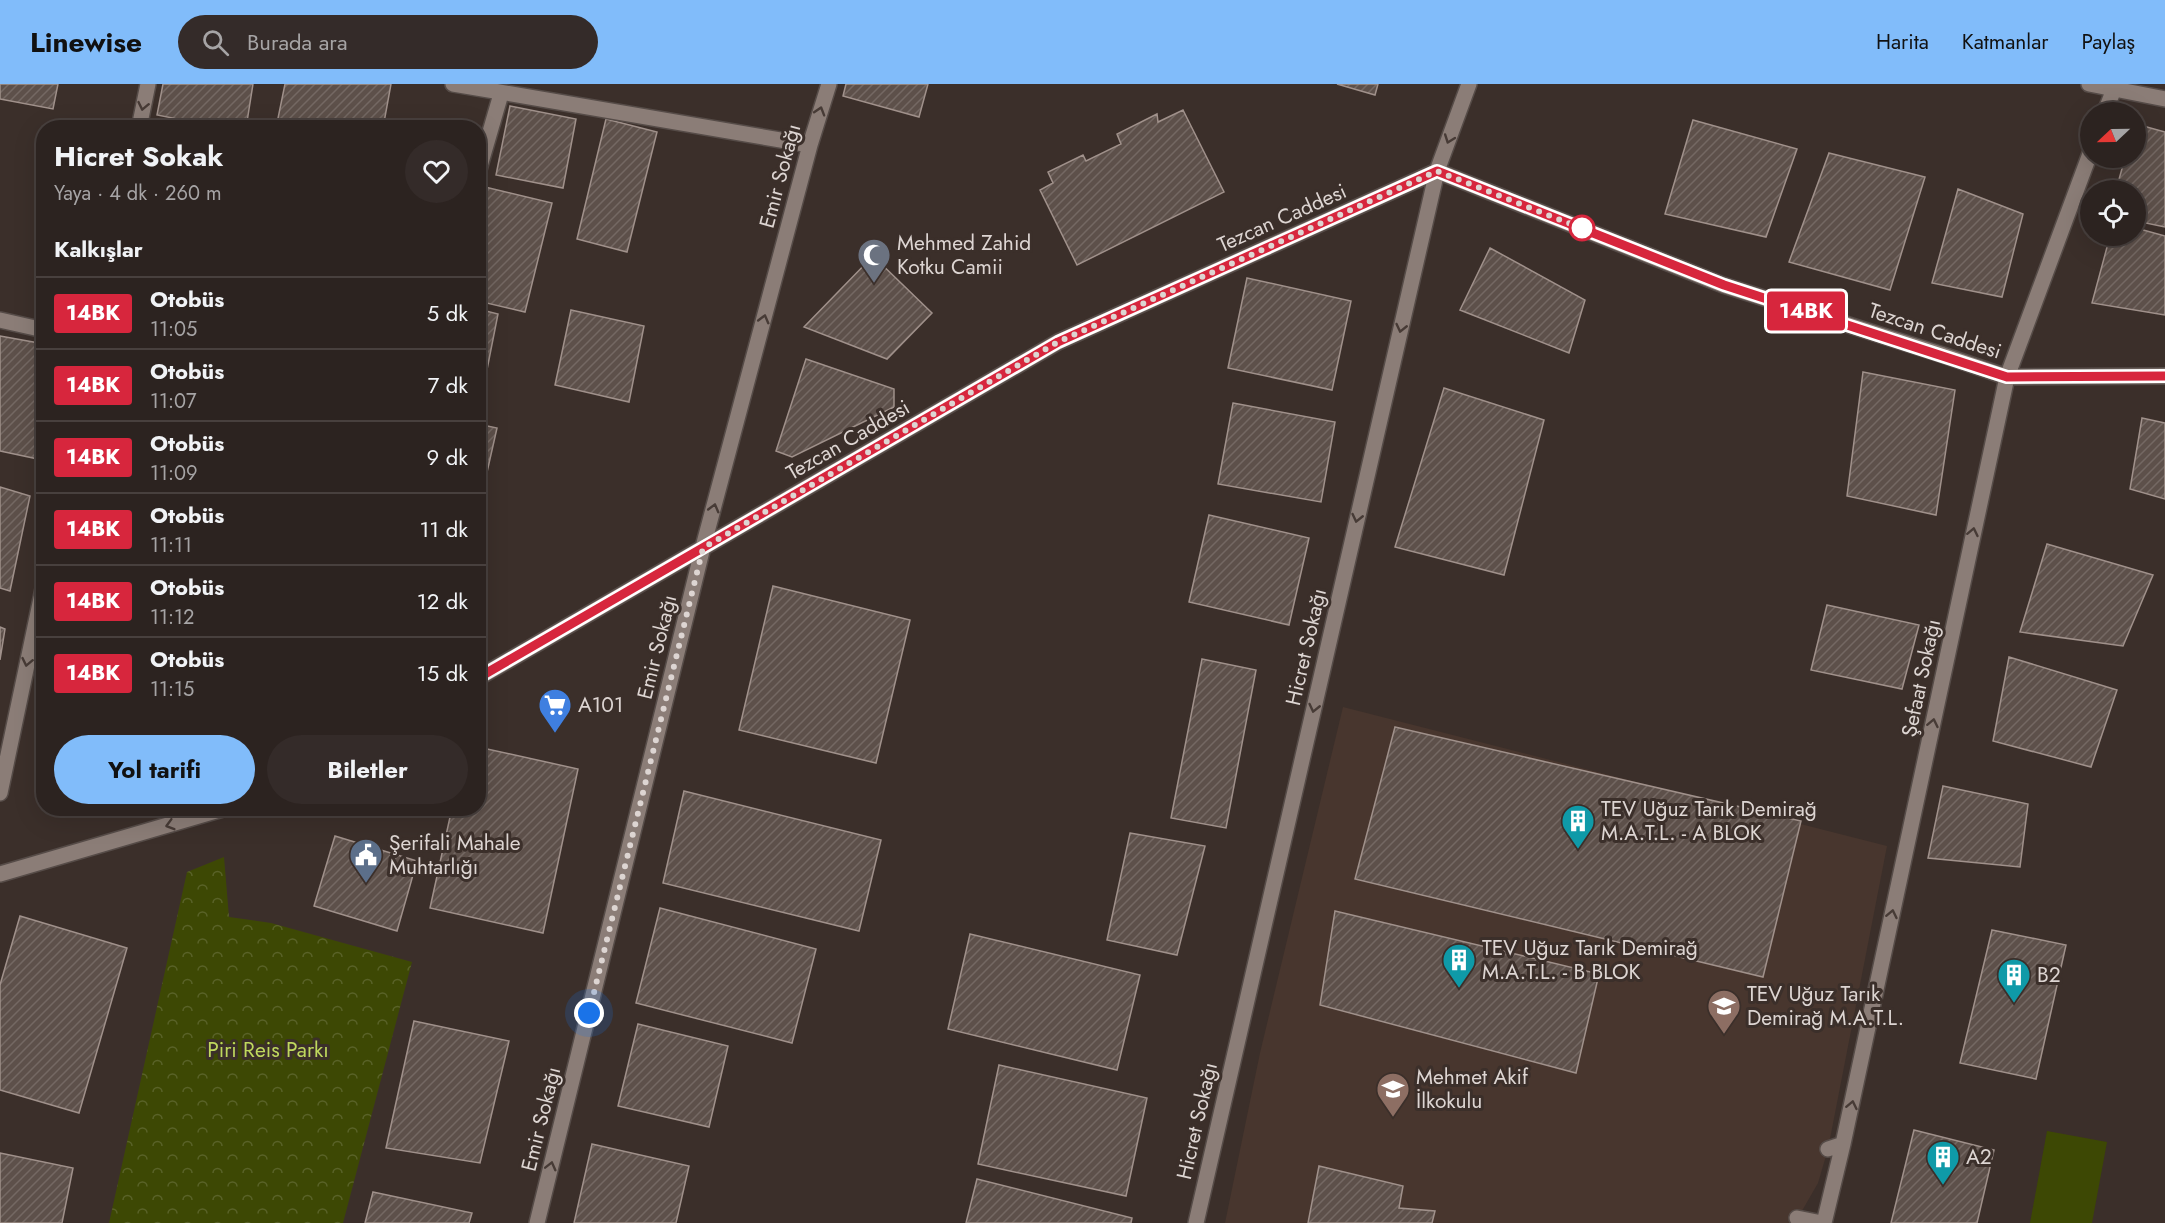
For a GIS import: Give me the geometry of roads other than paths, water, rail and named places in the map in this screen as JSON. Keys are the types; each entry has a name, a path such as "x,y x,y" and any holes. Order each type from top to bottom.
{"street":[{"path":"141,120 148,84"},
{"path":"453,84 810,145"},
{"name":"Emir Sokağı","path":"537,1223 703,548 810,145 829,84"},
{"name":"Hicret Sokağı","path":"1196,1223 1437,171 1469,84"},
{"path":"2089,84 2115,87 2165,99"},
{"path":"2109,102 2115,87"},
{"path":"486,146 501,94"},
{"name":"Şefaat Sokağı","path":"1823,1223 1843,1144 2007,377 2085,168"},
{"name":"Tezcan Caddesi","path":"486,673 1058,342 1437,171 1724,285 2007,377 2165,376"},
{"path":"0,320 36,328"},
{"path":"0,793 36,622"},
{"path":"0,874 199,816"},
{"path":"1828,1149 1843,1144"},
{"path":"1797,1218 1823,1223"}],"place":[{"name":"Mehmed Zahid Kotku Camii","path":"874,284"},
{"name":"A101","path":"555,734"},
{"name":"TEV Uğuz Tarık Demirağ M.A.T.L. - A BLOK","path":"1578,850"},
{"name":"Şerifali Mahale Muhtarlığı","path":"366,884"},
{"name":"TEV Uğuz Tarık Demirağ M.A.T.L. - B BLOK","path":"1459,989"},
{"name":"B2","path":"2014,1004"},
{"name":"TEV Uğuz Tarık Demirağ M.A.T.L.","path":"1724,1035"},
{"name":"Mehmet Akif İlkokulu","path":"1393,1118"},
{"name":"A2","path":"1943,1186"}],"park label":[{"name":"Piri Reis Parkı","path":"268,1050"}]}
